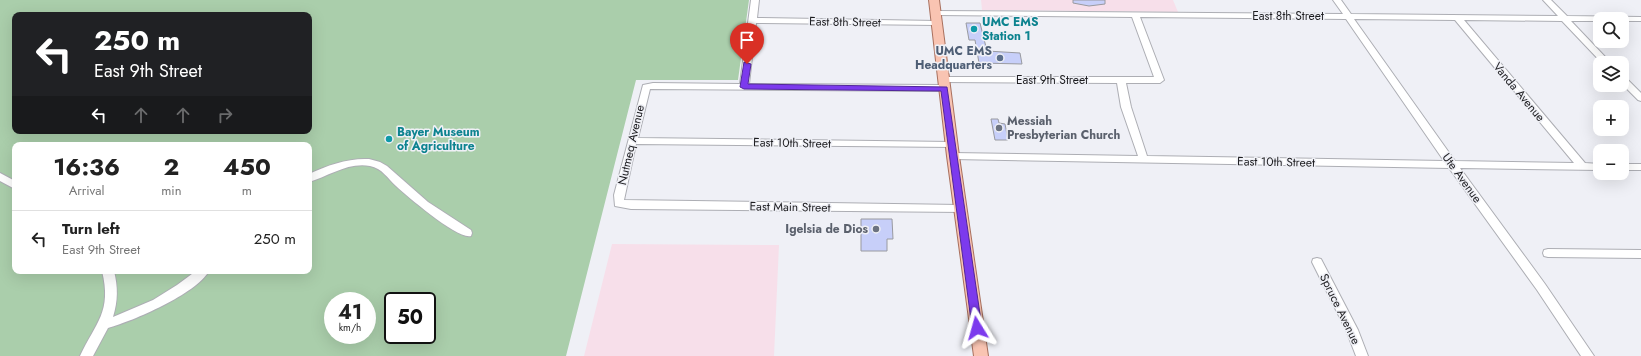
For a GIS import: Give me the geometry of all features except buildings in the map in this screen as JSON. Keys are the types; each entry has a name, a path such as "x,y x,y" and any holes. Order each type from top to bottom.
{"main road":[{"path":"934,0 952,151 981,356"}],"street":[{"path":"744,87 755,0"},
{"name":"Ute Avenue","path":"1337,0 1452,165 1541,287 1588,356"},
{"path":"1547,0 1600,56"},
{"name":"East 8th Street","path":"753,20 1135,15 1641,19"},
{"name":"East 9th Street","path":"646,87 744,87 1160,80 1135,15"},
{"name":"Vanda Avenue","path":"1457,17 1582,166"},
{"path":"1121,80 1126,107 1144,160"},
{"name":"Nutmeq Avenue","path":"620,203 619,195 646,87"},
{"path":"1631,88 1641,88"},
{"path":"1631,88 1641,98"},
{"name":"East 10th Street","path":"632,141 952,151 1144,160 1593,167"},
{"path":"312,177 345,165 376,164 382,167 398,183 441,218 467,233"},
{"path":"1629,167 1641,167"},
{"path":"0,177 12,183"},
{"name":"East Main Street","path":"620,203 631,205 960,209"},
{"path":"1548,252 1641,254"},
{"name":"Spruce Avenue","path":"1317,262 1352,330 1362,356"},
{"path":"86,356 104,325 113,299 112,283 109,274"},
{"path":"104,325 152,306 184,286 199,274"}],"shaded area":[{"path":"981,0 1173,0 1178,12 982,10"},
{"path":"612,244 779,245 774,356 584,356"}],"green space":[{"path":"0,0 749,0 738,80 636,80 566,356 0,356"}],"place":[{"name":"UMC EMS Station 1","path":"974,29"},
{"name":"UMC EMS Headquarters","path":"1000,58"},
{"name":"Messiah Presbyterian Church","path":"999,128"},
{"name":"Bayer Museum of Agriculture","path":"389,139"},
{"name":"Igelsia de Dios","path":"876,229"}],"route":[{"path":"747,64 744,87 944,88 977,328"}]}
